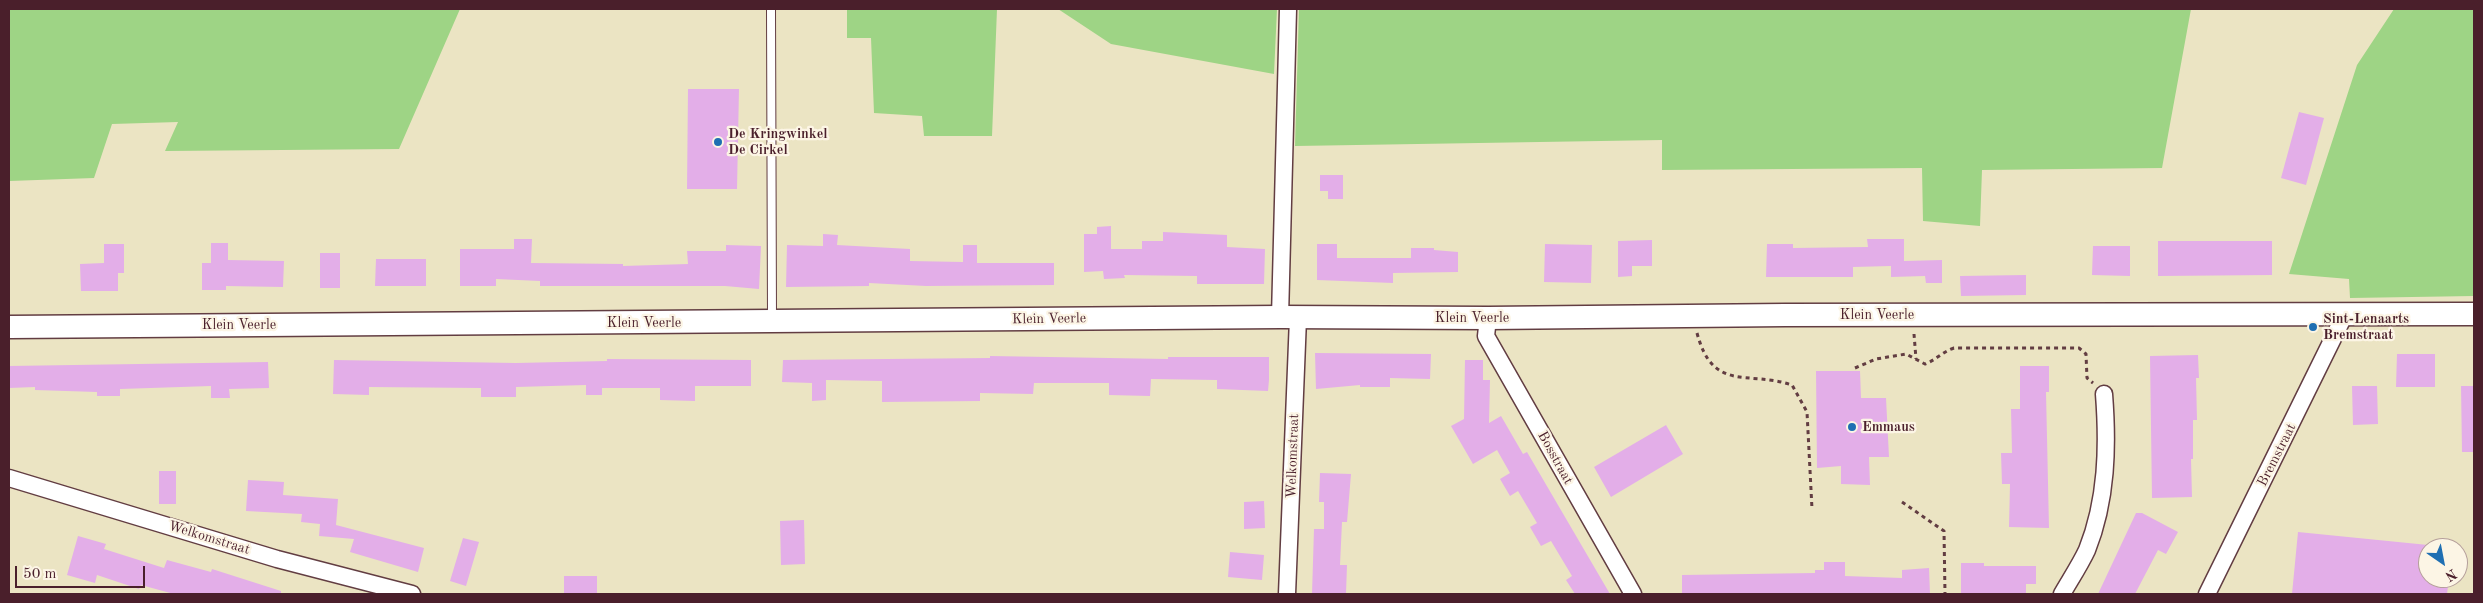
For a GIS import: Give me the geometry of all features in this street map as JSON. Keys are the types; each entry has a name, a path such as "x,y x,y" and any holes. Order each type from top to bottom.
{"main road":[{"name":"Klein Veerle","path":"9,327 1289,317 1488,318 2474,314"}],"street":[{"path":"1288,9 1289,317"},
{"name":"Bremstraat","path":"2207,594 2345,314"},
{"name":"Welkomstraat","path":"1288,594 1289,317"},
{"name":"Bosstraat","path":"1488,318 1486,336 1633,594"},
{"path":"2062,594 2087,550 2102,495 2108,442 2104,394"},
{"name":"Welkomstraat","path":"9,478 277,558 412,594"}],"lane":[{"path":"771,9 772,322"}],"path":[{"path":"1912,315 1916,359"},
{"path":"1693,316 1708,362 1719,372 1743,378 1778,380 1792,385 1807,412 1812,509"},
{"path":"1855,368 1876,359 1906,354 1925,364 1932,362 1940,353 1954,348 2079,348 2086,354 2087,378 2104,394"},
{"path":"1902,502 1944,531 1945,594"}],"green space":[{"path":"9,9 460,9 399,149 165,151 178,122 112,124 94,178 9,181"},
{"path":"847,9 997,9 992,136 924,136 922,116 874,113 871,38 847,38"},
{"path":"1058,9 1277,9 1274,74 1111,44"},
{"path":"1299,9 2191,9 2162,168 1982,170 1980,226 1923,221 1922,168 1662,170 1662,140 1295,146"},
{"path":"2394,9 2474,9 2474,296 2350,298 2349,279 2289,274 2357,65"}],"building":[{"path":"688,89 739,89 737,189 687,189"},
{"path":"2299,112 2324,118 2306,185 2281,178"},
{"path":"1320,175 1343,175 1343,199 1328,199 1328,191 1320,191"},
{"path":"1111,226 1111,249 1142,249 1142,241 1163,241 1163,232 1227,235 1227,247 1265,249 1264,284 1197,284 1197,276 1124,275 1125,278 1104,279 1103,271 1084,272 1084,234 1097,234 1097,227"},
{"path":"823,234 838,235 837,245 910,249 910,261 963,262 963,245 977,245 977,263 1054,263 1054,285 926,286 869,283 869,286 786,287 787,245 823,246"},
{"path":"514,239 532,239 531,263 623,264 623,266 688,264 687,251 726,251 726,245 761,246 759,289 725,286 540,286 540,281 496,279 496,286 460,286 460,249 514,249"},
{"path":"1867,239 1904,239 1904,261 1942,260 1942,283 1926,283 1925,276 1891,277 1891,266 1853,267 1853,277 1766,277 1767,244 1793,244 1793,248 1868,247"},
{"path":"1652,240 1652,266 1632,266 1632,276 1618,277 1618,241"},
{"path":"2158,241 2272,241 2272,275 2158,276"},
{"path":"211,243 228,243 228,260 284,261 283,287 226,286 226,290 202,290 202,263 211,263"},
{"path":"104,244 124,244 124,273 118,273 118,291 81,291 80,264 104,263"},
{"path":"1317,244 1337,244 1337,258 1411,258 1411,248 1434,248 1434,250 1458,252 1458,272 1393,273 1393,283 1317,280"},
{"path":"1545,244 1592,245 1591,283 1544,282"},
{"path":"2093,246 2130,246 2130,276 2092,275"},
{"path":"320,253 340,253 340,288 320,288"},
{"path":"376,259 426,259 426,286 375,286"},
{"path":"2026,275 2026,295 1961,296 1960,276"},
{"path":"1315,353 1431,354 1430,379 1390,378 1390,387 1360,387 1360,385 1316,389"},
{"path":"2397,354 2435,354 2435,387 2396,387"},
{"path":"2198,355 2199,378 2196,378 2197,420 2193,420 2193,459 2191,459 2192,497 2152,498 2150,356"},
{"path":"990,356 1168,359 1168,357 1269,357 1268,391 1217,389 1217,380 1151,379 1150,396 1109,395 1109,383 1034,383 1033,394 980,393 980,401 882,402 882,381 826,380 826,400 812,401 812,383 782,382 783,360 990,358"},
{"path":"607,359 751,360 751,386 695,386 695,401 660,400 660,388 602,388 602,395 586,395 586,385 516,387 516,397 481,397 481,388 369,387 369,395 333,394 334,360 516,363 607,361"},
{"path":"1465,360 1483,360 1483,380 1490,380 1489,423 1501,416 1523,454 1527,452 1610,594 1575,594 1566,580 1572,576 1551,541 1541,546 1530,527 1537,523 1518,491 1510,496 1500,479 1510,473 1497,450 1473,464 1451,426 1464,419"},
{"path":"268,362 269,388 229,389 230,398 211,398 211,386 120,389 120,396 97,396 97,392 35,390 35,387 9,388 9,366"},
{"path":"2020,366 2049,366 2049,392 2046,392 2049,528 2009,527 2010,484 2002,484 2001,453 2012,453 2011,409 2020,409"},
{"name":"Emmaus","path":"1816,371 1860,371 1861,398 1886,398 1889,457 1869,457 1870,485 1841,484 1841,466 1817,468"},
{"path":"2352,386 2377,386 2378,424 2353,425"},
{"path":"2461,386 2474,386 2474,452 2462,452"},
{"path":"1666,425 1683,454 1611,497 1594,467"},
{"path":"159,471 176,471 176,504 159,504"},
{"path":"1320,473 1351,474 1347,522 1342,522 1340,565 1347,565 1346,594 1312,594 1314,529 1324,529 1324,502 1319,502"},
{"path":"248,480 284,482 283,495 338,499 336,525 424,548 418,572 350,552 354,539 319,536 320,524 301,522 302,514 246,511"},
{"path":"1264,501 1265,528 1244,529 1244,502"},
{"path":"2136,513 2142,513 2178,532 2166,554 2158,550 2135,594 2098,594"},
{"path":"804,520 805,564 781,565 780,521"},
{"path":"2298,532 2418,544 2418,588 2448,588 2447,594 2292,594"},
{"path":"78,536 106,544 104,549 164,568 167,560 211,572 212,569 281,591 281,594 174,594 141,585 139,589 97,575 95,583 67,575"},
{"path":"463,538 479,542 466,586 450,581"},
{"path":"1230,552 1264,555 1262,580 1228,577"},
{"path":"1824,562 1845,562 1845,576 1902,578 1902,570 1929,568 1930,594 1682,594 1682,575 1815,573 1815,570 1824,570"},
{"path":"1961,563 1984,563 1984,566 2036,566 2036,584 2026,584 2026,594 1961,594"},
{"path":"564,576 597,576 597,594 564,594"}],"place":[{"name":"De Kringwinkel De Cirkel","path":"718,142"},
{"name":"Sint-Lenaarts Bremstraat","path":"2313,327"},
{"name":"Emmaus","path":"1852,427"}]}
